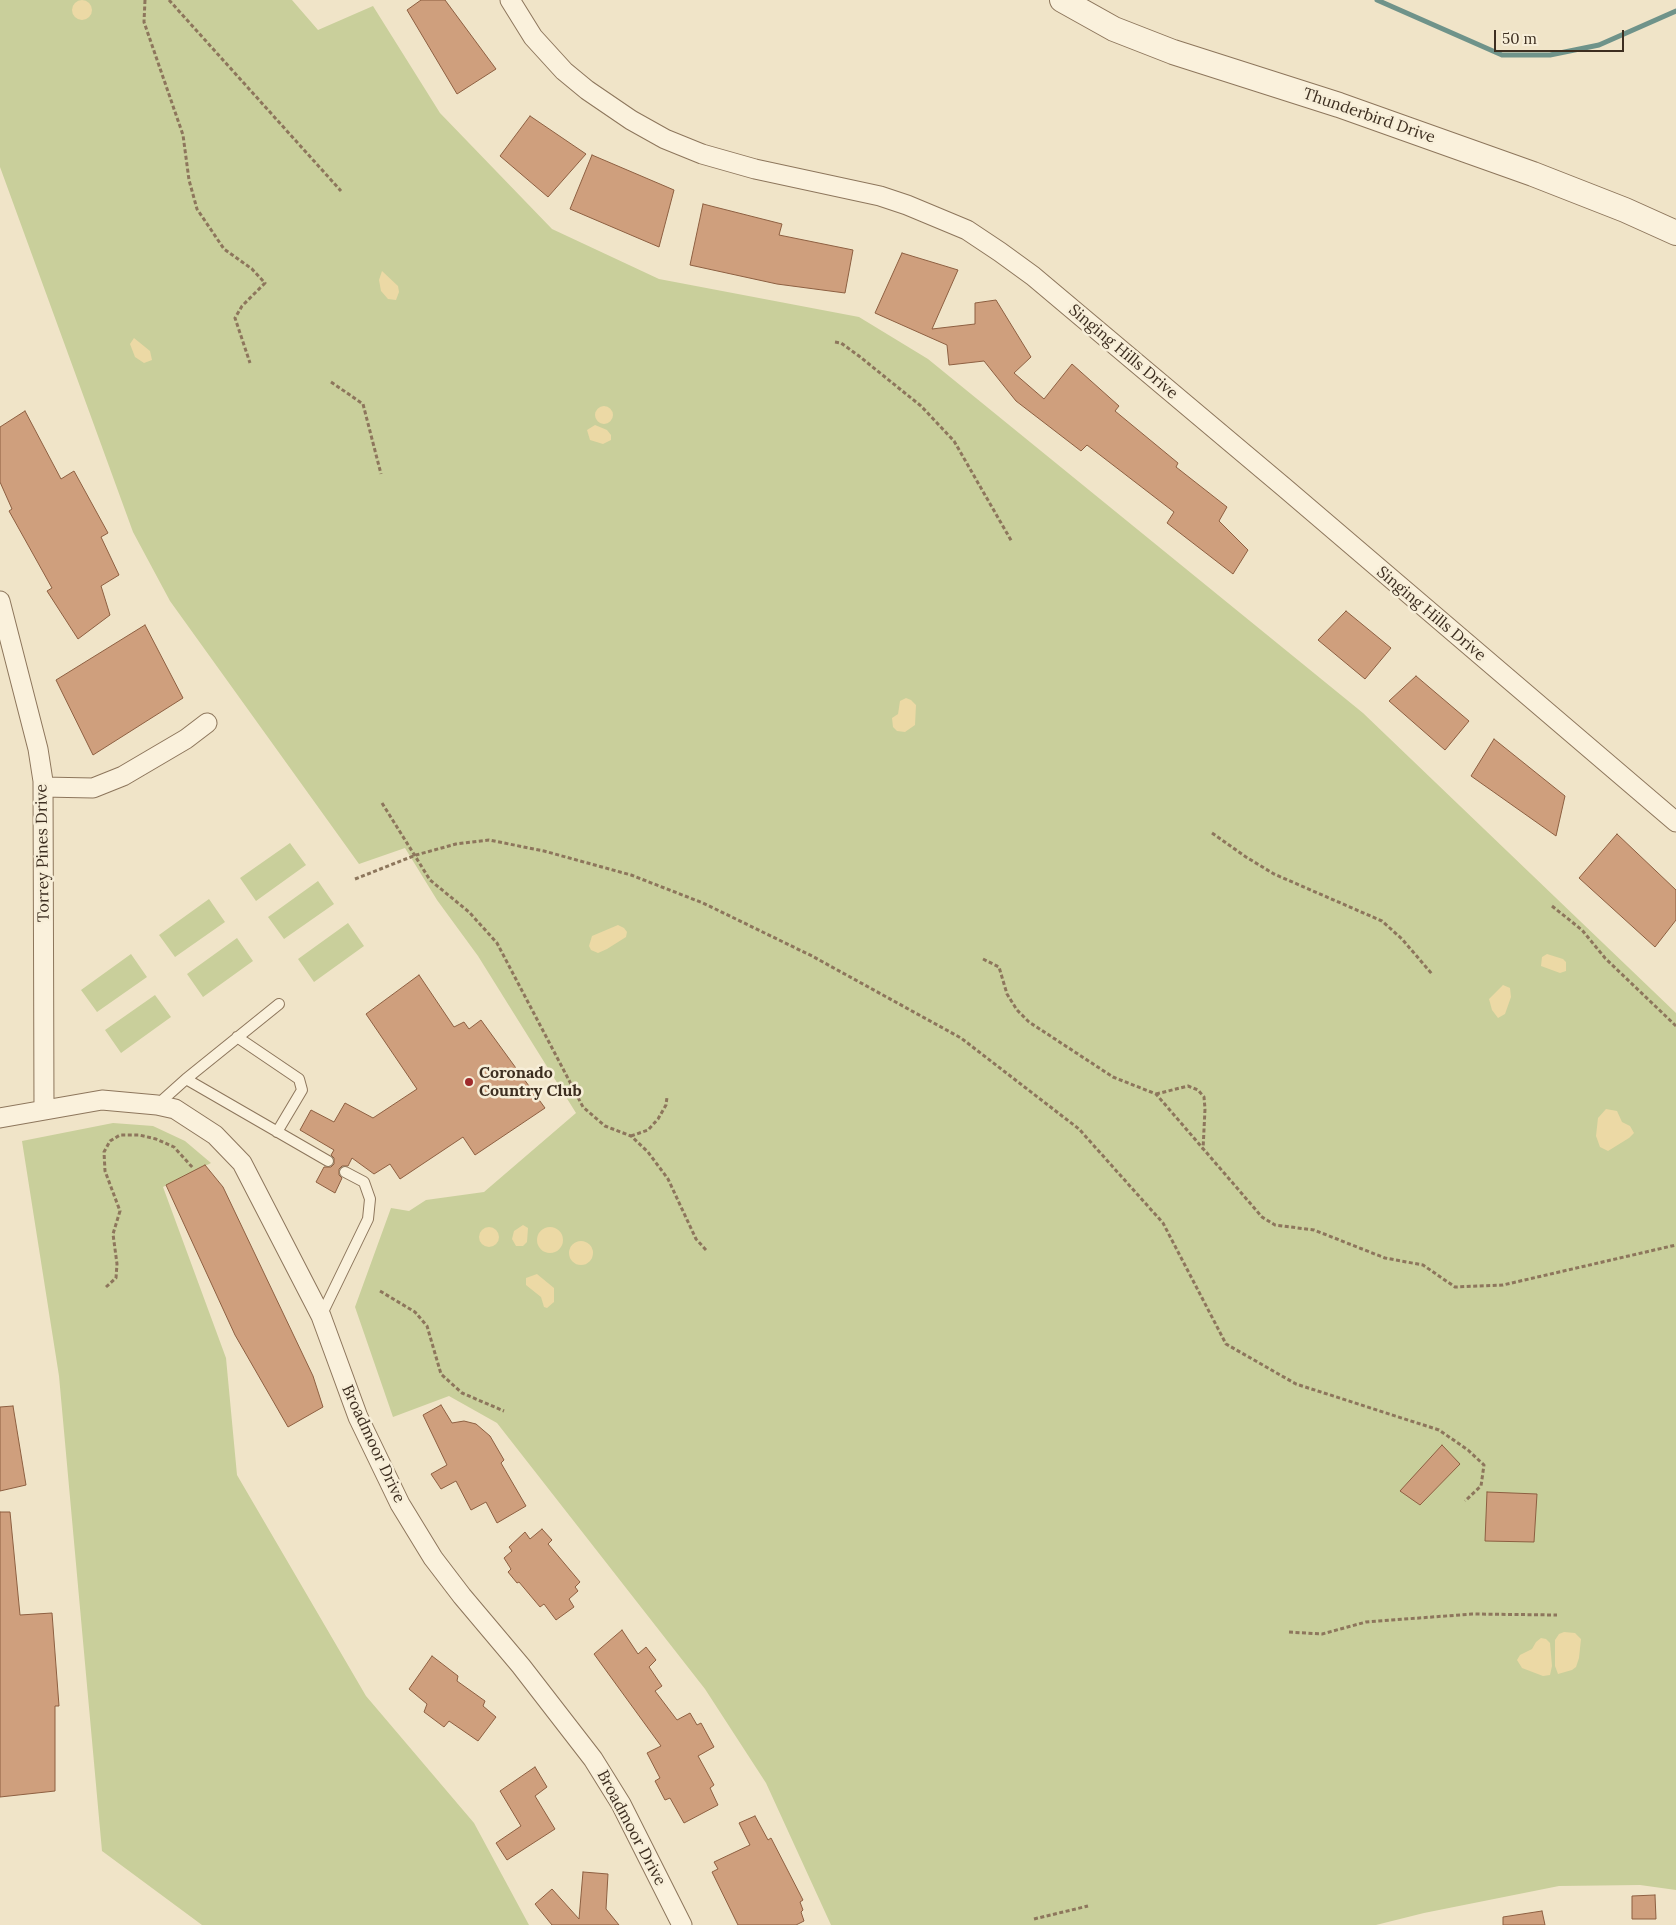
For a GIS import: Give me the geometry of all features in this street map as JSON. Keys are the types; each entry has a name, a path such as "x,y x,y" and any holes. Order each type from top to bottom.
{"street":[{"name":"Singing Hills Drive","path":"510,0 533,37 564,71 587,90 630,120 665,139 702,154 755,170 880,196 907,205 967,230 1000,252 1033,276 1270,475 1676,822"},
{"name":"Thunderbird Drive","path":"1062,0 1114,29 1173,52 1340,105 1515,167 1625,210 1676,233"},
{"name":"Torrey Pines Drive","path":"0,601 38,750 43,787 44,1110"},
{"path":"43,787 93,788 123,776 186,739 207,723"},
{"name":"Broadmoor Drive","path":"0,1118 102,1100 157,1105 175,1109 215,1135 242,1163 321,1316 358,1416 400,1504 433,1558 462,1596 521,1666 593,1759 621,1804 682,1925"}],"lane":[{"path":"157,1105 186,1078 279,1004"},
{"path":"237,1037 299,1079 302,1090 276,1132"},
{"path":"186,1078 328,1161"},
{"path":"321,1316 368,1219 370,1200 364,1182 345,1172"}],"path":[{"path":"146,0 144,22 182,135 197,209 224,249 252,268 264,283 242,306 235,318 250,363"},
{"path":"169,0 340,191"},
{"path":"835,342 858,356 920,406 954,441 1012,542"},
{"path":"331,382 363,404 381,474"},
{"path":"382,803 430,880 469,912 498,944 583,1107 605,1126 632,1136 648,1152 668,1179 696,1239 707,1251"},
{"path":"1212,832 1246,857 1274,874 1382,921 1402,939 1432,974"},
{"path":"355,879 416,855 456,844 489,840 544,851 631,875 703,903 812,956 961,1038 1079,1129 1162,1223 1226,1344 1296,1384 1439,1430 1468,1450 1484,1465 1481,1486 1465,1501"},
{"path":"1552,906 1582,930 1605,958 1676,1026"},
{"path":"983,959 999,967 1008,994 1017,1010 1029,1022 1112,1077 1156,1094 1262,1217 1274,1225 1314,1230 1385,1258 1423,1265 1455,1287 1503,1285 1676,1245"},
{"path":"1156,1094 1188,1086 1198,1090 1204,1097 1203,1150"},
{"path":"632,1136 648,1130 658,1119 666,1105 666,1097"},
{"path":"106,1288 116,1278 117,1264 113,1234 120,1212 106,1171 104,1152 110,1141 120,1135 139,1135 156,1139 174,1147 193,1168"},
{"path":"380,1290 415,1312 427,1326 441,1374 462,1393 504,1411"},
{"path":"1289,1632 1322,1634 1366,1622 1472,1614 1557,1614"},
{"path":"1034,1919 1088,1906"}],"green space":[{"path":"0,0 292,0 318,30 373,6 440,113 552,229 659,279 859,317 928,359 1363,713 1676,1013 1676,1890 1640,1885 1559,1886 1424,1913 1376,1925 831,1925 766,1783 705,1689 497,1423 449,1396 393,1417 355,1307 391,1208 409,1211 426,1200 484,1192 576,1113 478,956 437,900 405,848 359,864 170,601 133,532 0,167"},
{"path":"290,843 306,865 256,901 240,878"},
{"path":"318,881 334,904 284,939 268,917"},
{"path":"209,899 225,922 175,957 159,935"},
{"path":"348,923 364,946 314,982 298,959"},
{"path":"237,938 253,961 203,997 187,974"},
{"path":"131,954 147,977 97,1012 81,990"},
{"path":"155,995 171,1017 121,1053 105,1030"},
{"path":"113,1123 153,1126 185,1141 211,1163 163,1187 226,1358 237,1475 366,1696 474,1823 529,1925 202,1925 102,1851 59,1376 22,1141"}],"sand":[{"path":"82,0 89,3 92,10 89,17 82,20 75,17 72,10 75,3"},
{"path":"382,271 398,286 399,292 396,300 388,299 381,291 379,280"},
{"path":"134,338 150,351 152,360 144,363 135,357 130,344"},
{"path":"600,406 608,406 613,411 611,422 600,424 595,419 595,411"},
{"path":"595,425 607,430 611,435 611,440 603,444 590,440 587,430"},
{"path":"906,698 916,705 915,725 905,732 897,731 893,727 892,718 898,714 900,701"},
{"path":"618,925 627,932 626,937 598,953 591,950 589,946 592,936"},
{"path":"1547,954 1563,959 1566,962 1566,971 1560,973 1541,966 1542,957"},
{"path":"1503,985 1510,988 1511,997 1505,1014 1498,1018 1492,1010 1489,999"},
{"path":"1606,1109 1617,1111 1622,1122 1630,1126 1634,1133 1608,1151 1600,1147 1596,1136 1598,1118"},
{"path":"523,1225 528,1228 527,1242 523,1246 516,1246 512,1239 514,1231"},
{"path":"489,1227 496,1230 499,1237 496,1244 489,1247 482,1244 479,1237 482,1230"},
{"path":"550,1227 559,1231 563,1240 559,1249 550,1253 541,1249 537,1240 541,1231"},
{"path":"581,1241 586,1242 592,1248 592,1258 586,1264 581,1265 576,1264 570,1258 569,1253 570,1248 576,1242"},
{"path":"537,1274 554,1288 554,1302 547,1308 544,1307 541,1297 526,1285 526,1278"},
{"path":"1564,1632 1575,1633 1581,1639 1579,1658 1576,1667 1558,1674 1555,1666 1555,1640 1559,1634"},
{"path":"1541,1638 1546,1639 1550,1643 1552,1666 1550,1675 1543,1676 1522,1668 1517,1660 1520,1655 1532,1649"}],"building":[{"path":"421,0 445,0 496,69 457,94 407,10"},
{"path":"530,116 586,154 548,197 500,156"},
{"path":"592,155 674,190 659,247 570,209"},
{"path":"703,204 782,224 779,235 853,250 845,293 777,284 690,265"},
{"path":"902,253 958,270 932,329 975,324 975,303 996,300 1031,357 1014,373 1044,399 1072,364 1119,406 1115,411 1178,463 1176,467 1227,507 1219,521 1248,550 1233,574 1167,523 1174,512 1087,445 1081,451 1016,401 984,361 949,365 947,345 875,313"},
{"path":"25,411 61,479 74,471 108,533 101,537 119,575 101,586 110,615 78,639 47,591 52,588 9,511 12,509 0,482 0,427"},
{"path":"1346,611 1391,648 1365,679 1318,640"},
{"path":"145,625 183,698 93,755 56,680"},
{"path":"1416,676 1469,721 1445,750 1389,701"},
{"path":"1494,739 1565,796 1556,836 1471,776"},
{"path":"1617,834 1676,890 1676,920 1655,947 1579,878"},
{"name":"Coronado Country Club","path":"419,975 454,1027 464,1022 469,1029 481,1020 545,1108 475,1155 463,1137 400,1179 390,1164 374,1174 352,1158 348,1166 342,1166 339,1169 339,1175 342,1178 335,1193 316,1182 324,1167 331,1167 334,1164 334,1158 331,1155 334,1150 300,1130 311,1110 334,1122 345,1103 373,1118 417,1089 366,1014"},
{"path":"205,1165 223,1187 313,1376 323,1407 288,1427 235,1335 166,1185"},
{"path":"441,1405 452,1423 464,1421 476,1424 490,1436 504,1460 501,1463 526,1506 497,1523 486,1502 471,1510 456,1481 441,1489 431,1474 447,1465 423,1415"},
{"path":"13,1406 26,1485 0,1491 0,1407"},
{"path":"1442,1445 1460,1464 1420,1505 1400,1491"},
{"path":"1487,1492 1537,1494 1534,1542 1485,1541"},
{"path":"0,1512 10,1512 20,1615 52,1613 59,1706 55,1706 55,1791 0,1797"},
{"path":"542,1529 552,1540 548,1544 580,1582 575,1587 578,1591 569,1599 574,1607 556,1620 544,1604 540,1607 519,1582 517,1583 508,1572 511,1569 504,1558 512,1551 509,1547 525,1532 530,1539"},
{"path":"622,1630 638,1654 646,1647 656,1660 649,1667 662,1686 655,1691 677,1720 690,1713 697,1725 701,1723 714,1747 698,1756 714,1785 710,1788 718,1805 684,1823 670,1798 665,1800 655,1781 660,1778 647,1753 661,1746 594,1654"},
{"path":"432,1656 458,1676 457,1681 485,1701 483,1706 496,1717 478,1741 449,1721 444,1727 424,1712 427,1704 409,1689"},
{"path":"535,1767 547,1787 535,1796 555,1829 507,1860 496,1843 521,1826 500,1791"},
{"path":"755,1816 768,1840 771,1838 803,1900 800,1902 804,1921 796,1925 738,1925 712,1872 718,1869 714,1862 750,1845 739,1823"},
{"path":"583,1872 608,1874 606,1909 619,1925 552,1925 535,1904 552,1889 579,1919"},
{"path":"1655,1895 1656,1919 1632,1919 1632,1896"},
{"path":"1542,1911 1545,1925 1503,1925 1503,1917"}],"waterway":[{"path":"1377,0 1502,55 1550,55 1599,45 1676,11"}],"place":[{"name":"Coronado Country Club","path":"469,1082"}]}
